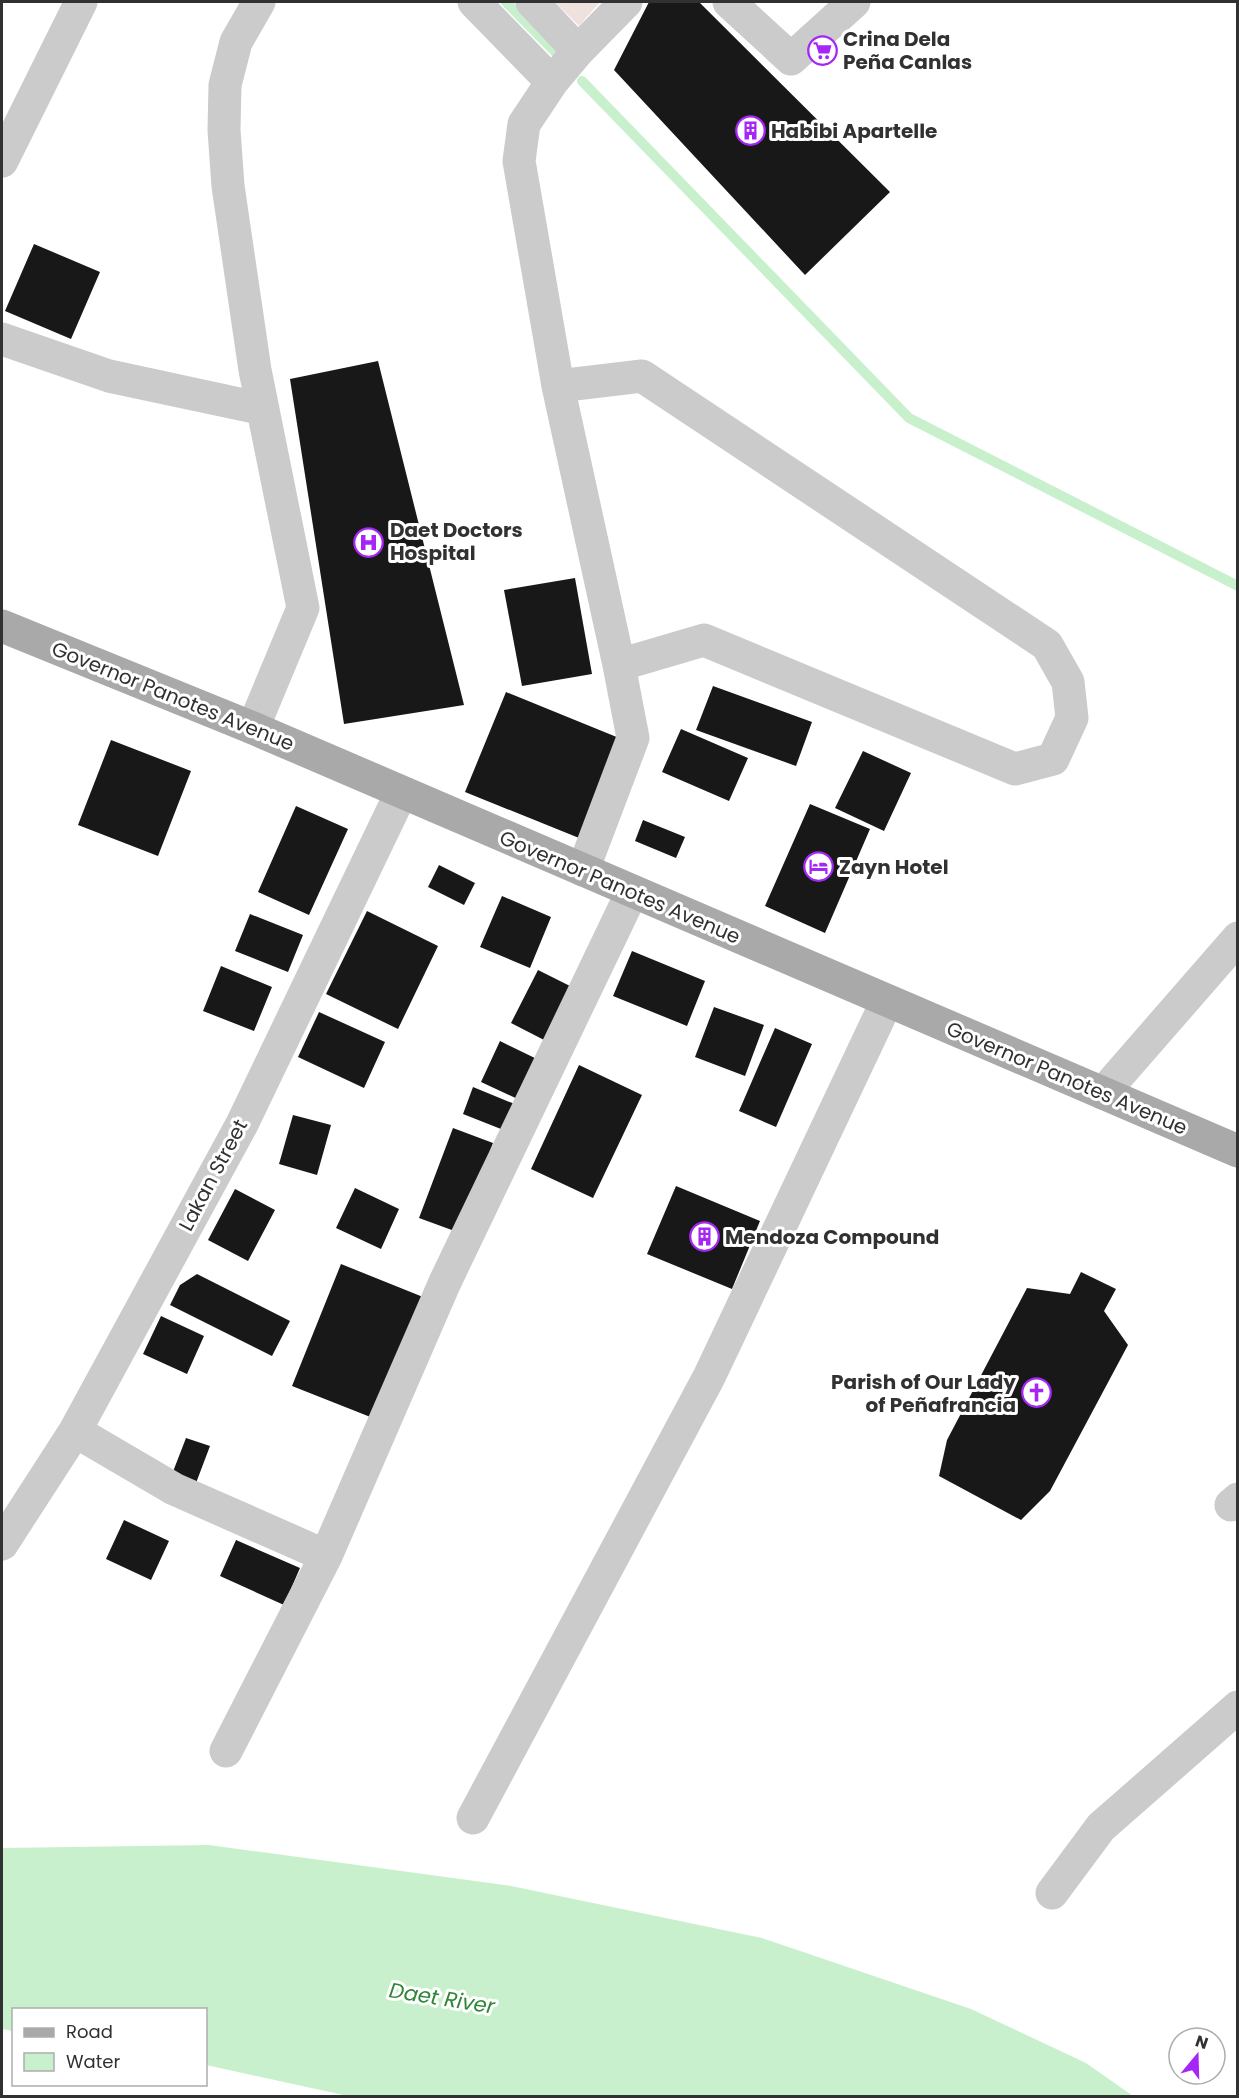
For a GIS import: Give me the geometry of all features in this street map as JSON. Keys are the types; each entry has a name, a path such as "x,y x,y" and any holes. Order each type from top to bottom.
{"main road":[{"name":"Governor Panotes Avenue","path":"2,626 252,728 1238,1151"}],"street":[{"path":"2,161 81,2"},
{"path":"252,728 303,608 263,409 228,186 224,130 225,85 237,42 259,2"},
{"path":"474,2 552,82"},
{"path":"532,2 578,51"},
{"path":"583,870 633,738 558,386 519,161 524,124 552,82 578,51 626,2"},
{"path":"729,2 791,59 854,2"},
{"path":"2,339 109,376 263,409"},
{"path":"558,386 642,376 1047,645 1068,682 1072,718 1053,759 1015,769 704,640 619,665"},
{"name":"Lakan Street","path":"2,1544 75,1431 242,1124 400,793"},
{"path":"226,1751 326,1556 445,1282 632,892"},
{"path":"1103,1093 1238,938"},
{"path":"473,1818 709,1377 886,1001"},
{"path":"75,1431 174,1489 326,1556"},
{"path":"1052,1893 1101,1827 1238,1707"}],"shaded area":[{"path":"555,2 600,2 579,26"}],"water":[{"name":"Daet River","path":"209,1845 511,1886 762,1938 971,2009 1086,2063 1133,2096 348,2096 207,2065 207,2008 12,2008 12,2031 2,2029 2,1848"}],"building":[{"name":"Habibi Apartelle","path":"649,2 699,2 890,192 805,275 614,70"},
{"path":"34,244 100,272 71,339 5,311"},
{"name":"Daet Doctors Hospital","path":"378,361 464,705 344,724 290,379"},
{"path":"575,578 592,674 522,686 504,590"},
{"path":"713,686 812,722 796,766 696,730"},
{"path":"506,692 624,740 584,840 465,792"},
{"path":"681,729 748,758 729,801 662,772"},
{"path":"111,740 191,771 158,856 78,825"},
{"path":"863,751 911,773 884,831 835,808"},
{"name":"Zayn Hotel","path":"810,804 870,829 825,933 765,906"},
{"path":"296,806 348,829 309,915 258,892"},
{"path":"643,820 685,837 676,858 635,841"},
{"path":"439,865 475,883 464,905 428,887"},
{"path":"502,896 551,917 530,968 480,947"},
{"path":"367,911 438,946 398,1029 326,994"},
{"path":"250,914 303,935 288,972 235,951"},
{"path":"632,951 705,981 687,1026 613,996"},
{"path":"221,966 272,987 254,1031 203,1011"},
{"path":"538,970 574,988 546,1041 511,1023"},
{"path":"714,1007 764,1025 745,1076 695,1057"},
{"path":"319,1012 385,1042 364,1088 298,1057"},
{"path":"775,1028 812,1044 776,1127 739,1111"},
{"path":"500,1041 541,1061 522,1101 481,1082"},
{"path":"579,1065 642,1095 593,1198 531,1169"},
{"path":"473,1087 517,1105 506,1131 463,1114"},
{"path":"293,1115 331,1125 317,1175 279,1164"},
{"path":"453,1128 493,1143 460,1233 419,1218"},
{"name":"Mendoza Compound","path":"676,1186 760,1221 732,1289 647,1254"},
{"path":"355,1188 399,1209 381,1249 336,1228"},
{"path":"235,1189 275,1210 248,1261 208,1240"},
{"path":"341,1264 428,1299 378,1420 292,1386"},
{"name":"Parish of Our Lady of Peñafrancia","path":"1081,1272 1116,1289 1104,1311 1128,1345 1050,1491 1021,1520 939,1476 947,1440 1027,1288 1070,1294"},
{"path":"197,1274 290,1321 272,1356 170,1305 180,1285"},
{"path":"161,1316 204,1336 187,1374 143,1354"},
{"path":"186,1438 210,1446 193,1491 169,1482"},
{"path":"124,1520 169,1541 151,1580 106,1559"},
{"path":"236,1540 300,1568 284,1605 220,1576"}],"waterway":[{"path":"506,2 561,58"},
{"path":"582,81 909,418 1238,586"}],"place":[{"name":"Crina Dela Peña Canlas","path":"822,50"},
{"name":"Habibi Apartelle","path":"750,131"},
{"name":"Daet Doctors Hospital","path":"369,542"},
{"name":"Zayn Hotel","path":"818,867"},
{"name":"Mendoza Compound","path":"704,1237"},
{"name":"Parish of Our Lady of Peñafrancia","path":"1037,1393"}]}
